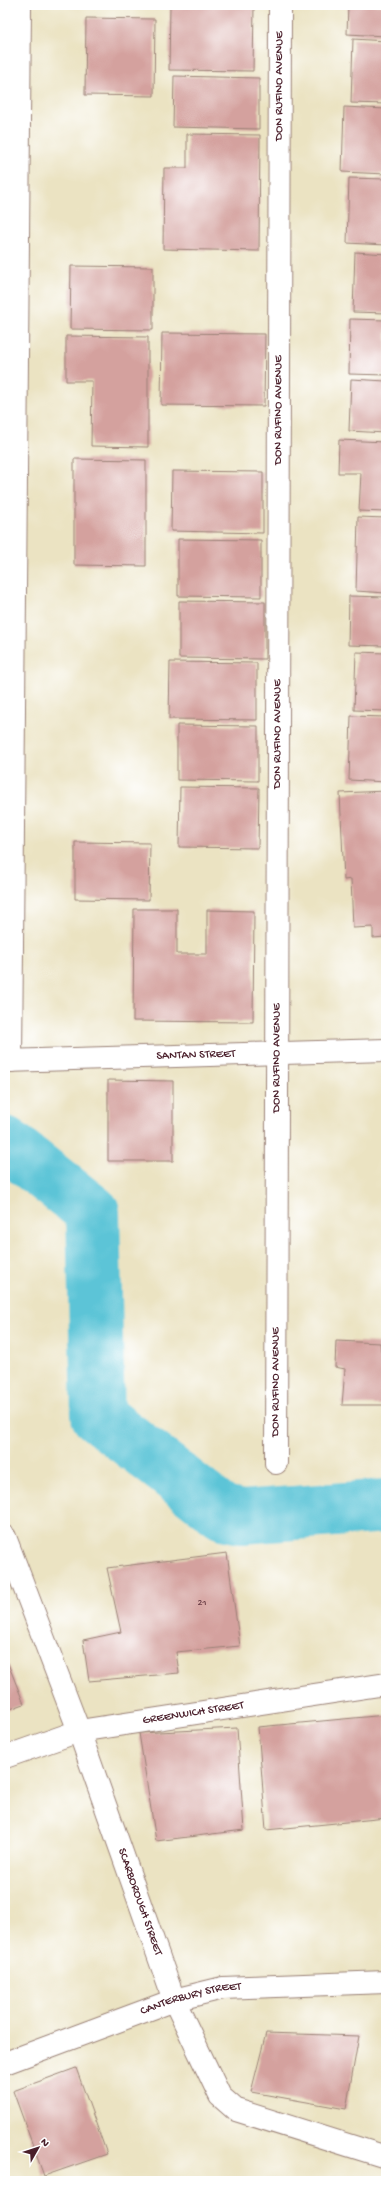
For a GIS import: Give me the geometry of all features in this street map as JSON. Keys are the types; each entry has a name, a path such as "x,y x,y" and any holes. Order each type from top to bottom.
{"street":[{"path":"8,1061 20,5"},
{"name":"DON RUFINO AVENUE","path":"276,1463 280,5"},
{"name":"SANTAN STREET","path":"8,1061 386,1050"},
{"name":"SCARBOROUGH STREET","path":"5,1537 79,1731 174,2000 220,2096 236,2110 386,2158"},
{"name":"GREENWICH STREET","path":"5,1757 79,1731 386,1684"},
{"name":"CANTERBURY STREET","path":"5,2063 174,2000 223,1988 386,1982"}],"building":[{"path":"170,5 254,5 253,71 169,70"},
{"path":"348,5 386,5 386,36 347,34"},
{"path":"86,18 155,19 154,96 85,95"},
{"path":"5,28 18,28 17,83 5,83"},
{"path":"353,39 386,41 386,104 351,103"},
{"path":"174,76 259,78 259,129 173,127"},
{"path":"5,91 16,91 14,169 5,169"},
{"path":"344,107 386,109 386,174 342,172"},
{"path":"187,134 260,135 259,251 163,249 164,168 187,168"},
{"path":"349,178 386,179 386,245 347,243"},
{"path":"355,252 386,254 386,313 353,312"},
{"path":"71,266 153,267 153,330 70,329"},
{"path":"5,268 11,269 11,327 5,327"},
{"path":"350,319 386,320 386,375 349,374"},
{"path":"162,333 265,334 264,406 161,405"},
{"path":"66,336 148,337 148,447 91,446 92,381 66,381"},
{"path":"351,379 386,381 386,433 349,431"},
{"path":"339,440 386,442 386,512 359,511 361,473 338,473"},
{"path":"74,459 146,460 146,566 74,565"},
{"path":"172,471 263,472 263,533 171,531"},
{"path":"358,517 386,518 386,593 356,591"},
{"path":"178,539 261,540 261,597 178,596"},
{"path":"349,596 386,597 386,646 348,645"},
{"path":"179,601 265,602 265,659 179,658"},
{"path":"356,652 386,653 386,711 354,710"},
{"path":"170,662 257,663 257,720 169,719"},
{"path":"351,716 386,717 386,782 349,780"},
{"path":"177,725 258,726 258,781 177,780"},
{"path":"180,787 259,788 258,848 179,847"},
{"path":"386,791 386,937 373,938 373,927 353,928 351,879 344,880 340,793"},
{"path":"75,842 150,843 149,900 75,899"},
{"path":"134,909 177,909 177,954 207,954 207,910 254,911 253,1022 133,1021"},
{"path":"108,1080 173,1081 173,1161 108,1161"},
{"path":"336,1341 380,1343 381,1351 386,1351 386,1405 342,1405 345,1369 335,1367"},
{"path":"227,1553 240,1646 176,1652 179,1673 89,1681 83,1640 121,1632 107,1568"},
{"path":"5,1656 24,1704 5,1711"},
{"path":"386,1715 386,1818 266,1830 258,1727"},
{"path":"237,1728 244,1830 156,1841 139,1733"},
{"path":"266,2033 359,2036 346,2109 251,2092"},
{"path":"76,2068 107,2154 44,2176 13,2091"}],"waterway":[{"path":"5,1143 93,1212 98,1416 223,1513 242,1517 386,1506"}]}
